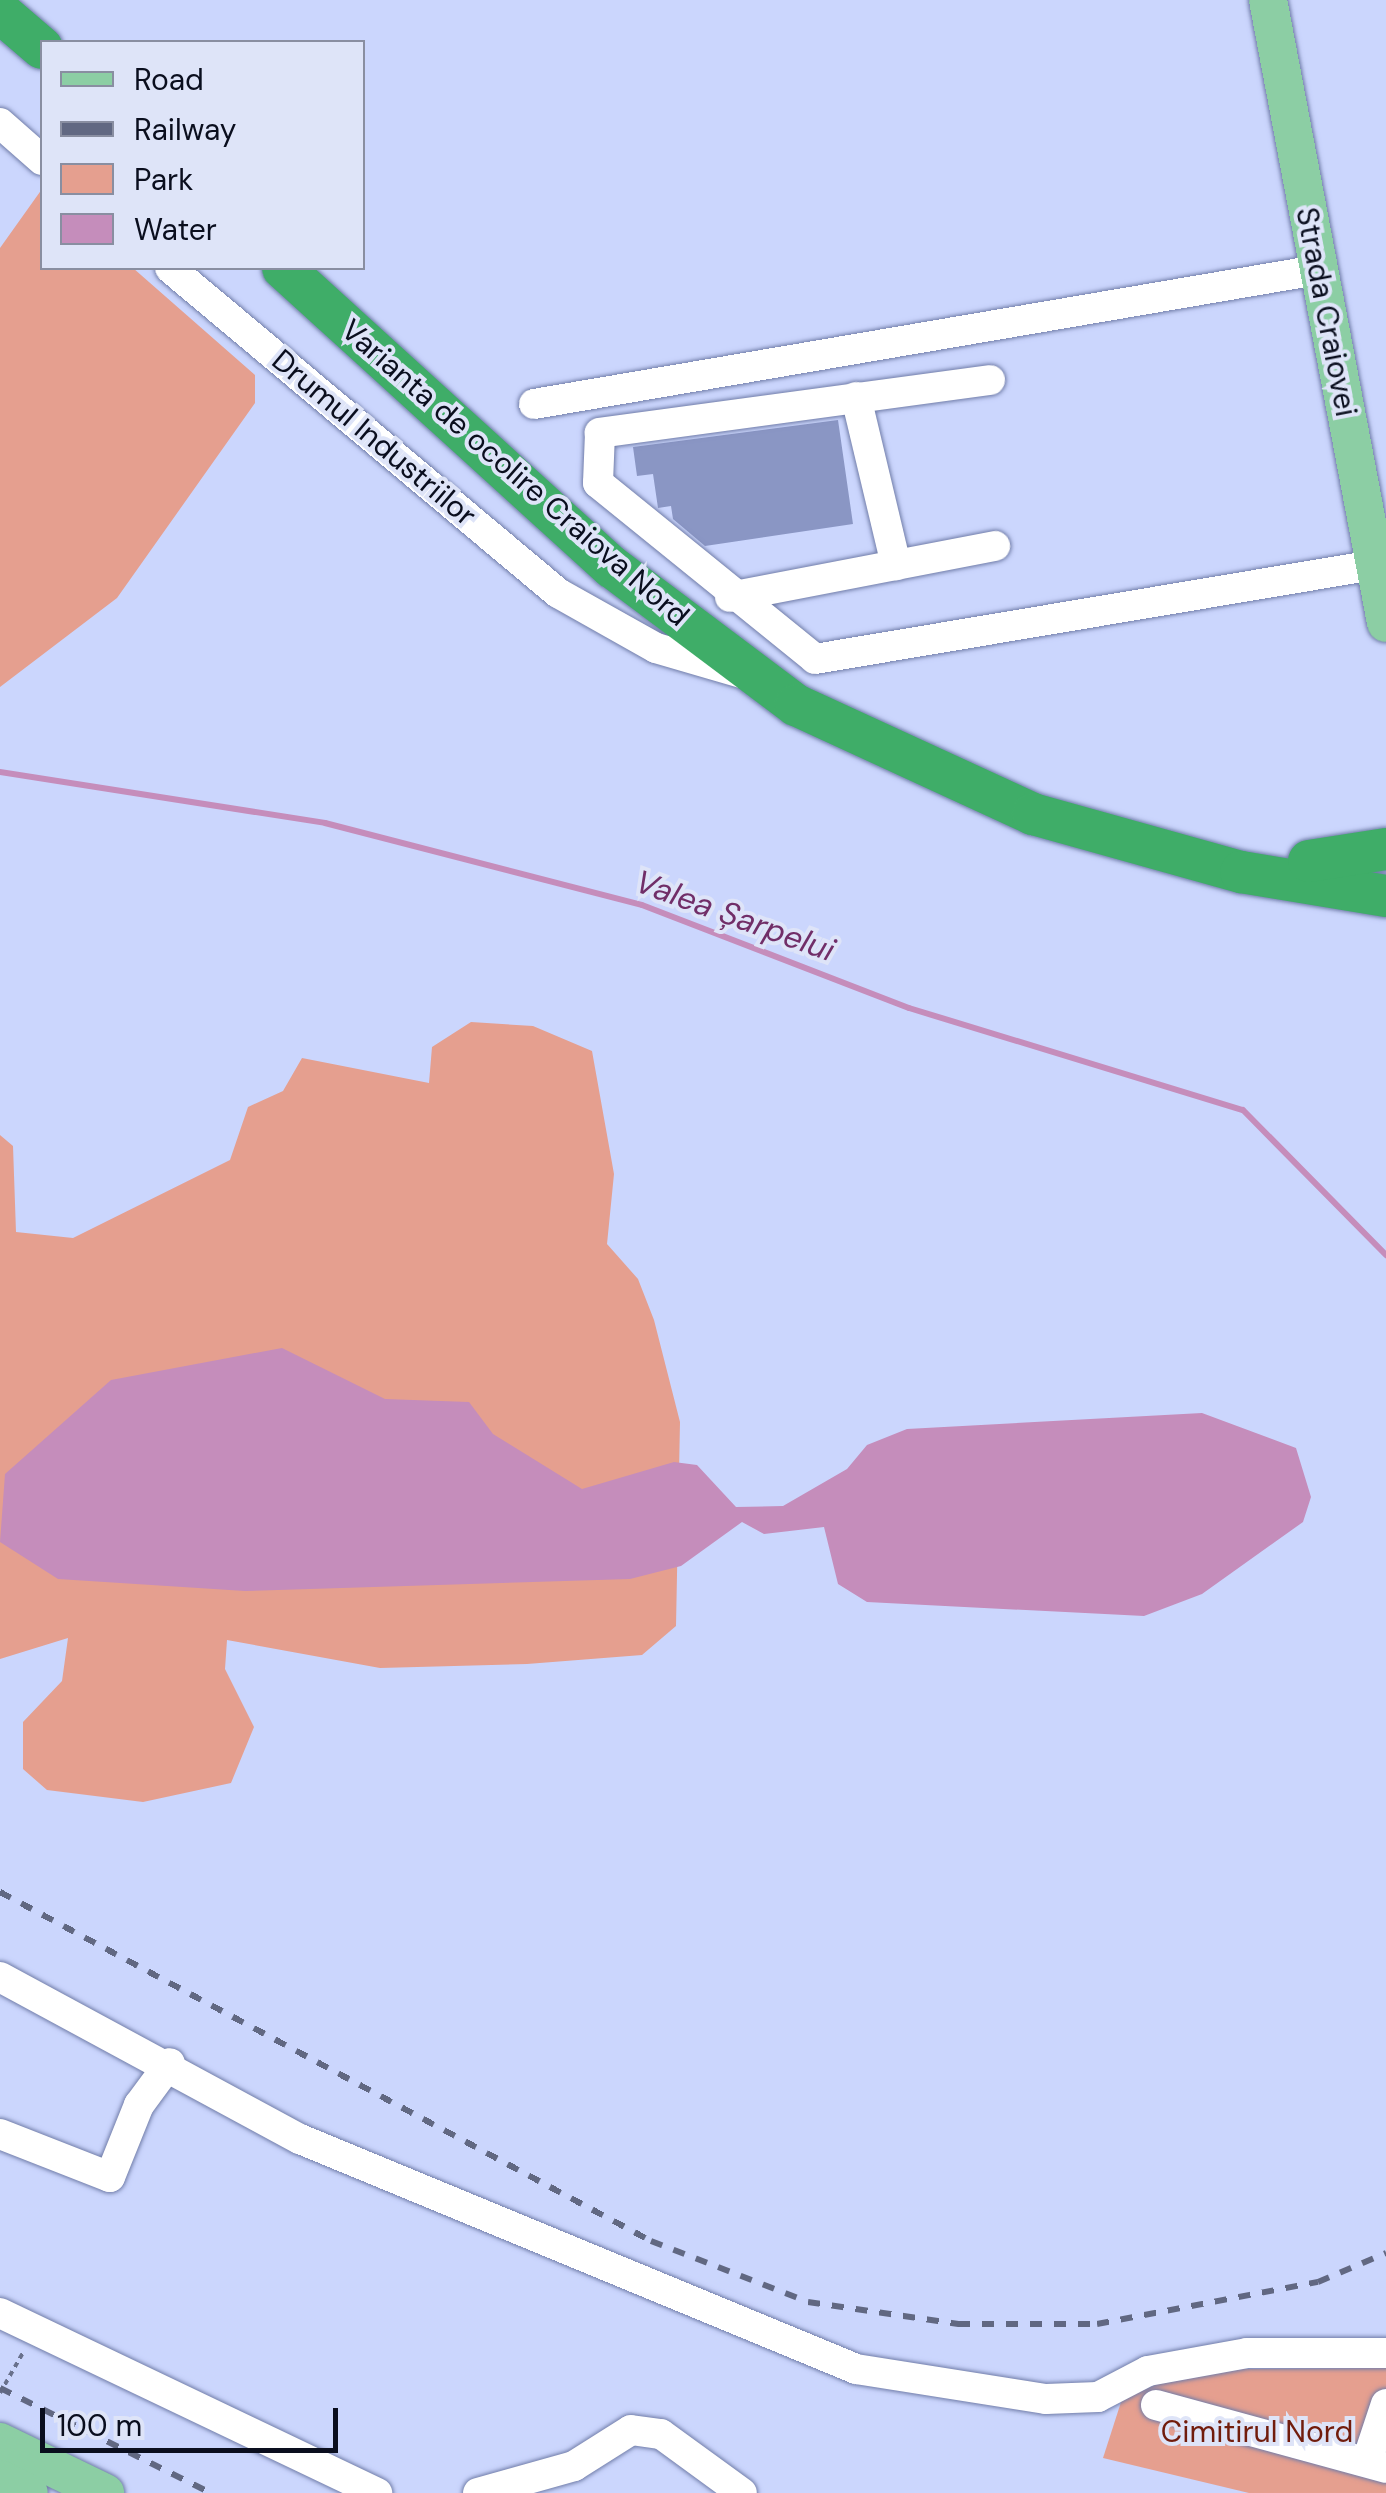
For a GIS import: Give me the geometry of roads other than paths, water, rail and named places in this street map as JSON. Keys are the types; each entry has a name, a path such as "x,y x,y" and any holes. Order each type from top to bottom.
{"highway":[{"path":"0,12 40,46"},
{"name":"Varianta de ocolire Craiova Nord","path":"286,270 644,591 760,678 975,792 1192,857 1386,896"},
{"name":"Varianta de ocolire Craiova Nord","path":"1192,857 1352,862 1386,849"},
{"path":"1386,858 1386,877"}],"main road":[{"name":"Strada Craiovei","path":"1268,0 1386,623"},
{"path":"0,2442 105,2493"},
{"path":"0,2479 28,2493"}],"street":[{"path":"0,124 40,158"},
{"name":"Drumul Industriilor","path":"172,270 580,607 656,648 760,678"},
{"path":"534,404 1318,270"},
{"path":"990,380 600,432 598,483 730,597 815,659 1374,565"},
{"path":"856,397 896,565"},
{"path":"730,597 996,546"},
{"path":"580,607 611,611 644,591"},
{"path":"0,1978 170,2062 300,2139 462,2212 856,2369 1046,2399 1098,2397 1148,2371 1247,2353 1386,2353"},
{"path":"0,2134 110,2177 139,2105 170,2062"},
{"path":"12,2318 377,2493"},
{"path":"1156,2404 1377,2465 1386,2404"},
{"path":"478,2493 574,2466 631,2430 662,2434 742,2493"}],"water":[{"path":"282,1348 385,1399 469,1402 493,1434 582,1489 674,1462 697,1465 736,1507 783,1506 847,1469 867,1445 907,1429 1202,1413 1296,1448 1311,1497 1303,1522 1202,1594 1144,1616 867,1602 838,1584 824,1527 764,1534 742,1522 681,1566 630,1579 245,1591 58,1579 0,1542 5,1474 111,1380"}],"waterway":[{"name":"Valea Șarpelui","path":"0,772 325,823 642,905 909,1008 1243,1110 1386,1255"}],"railway":[{"path":"0,1892 651,2241 808,2302 958,2324 1097,2324 1318,2282 1386,2253"},
{"path":"0,2388 211,2493"}],"park label":[{"name":"Cimitirul Nord","path":"1257,2432"}]}
